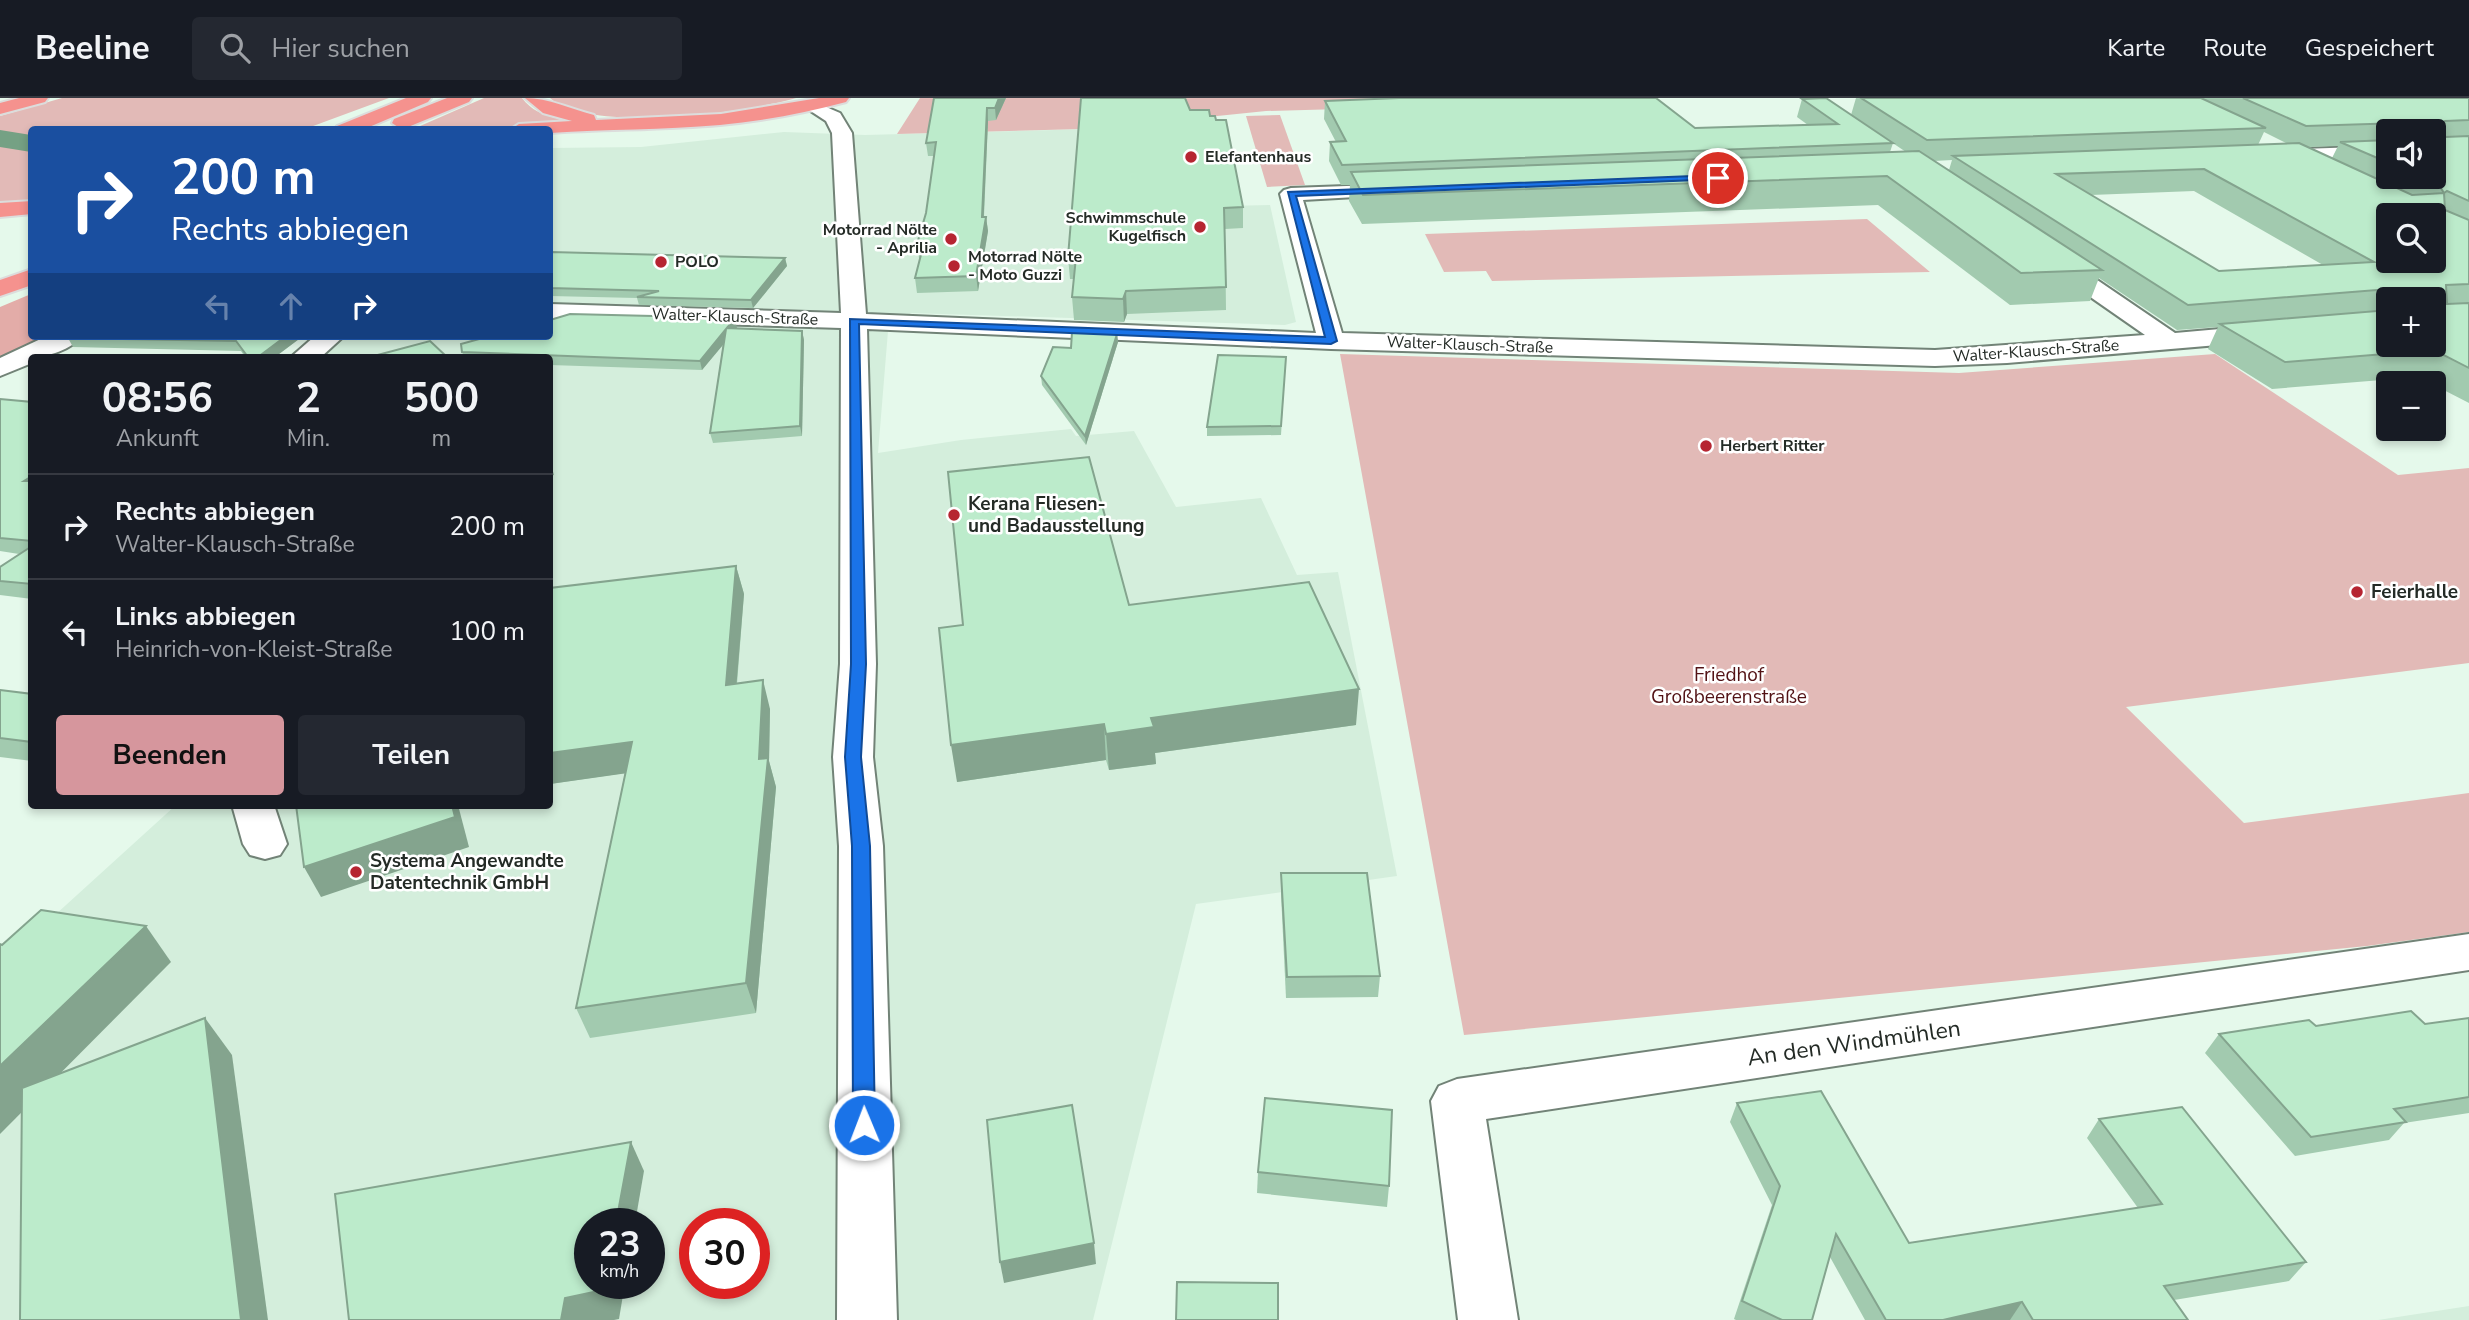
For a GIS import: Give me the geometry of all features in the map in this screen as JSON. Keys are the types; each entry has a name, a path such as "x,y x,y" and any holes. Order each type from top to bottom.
{"highway":[{"path":"0,109 39,98"},
{"path":"354,126 422,98"},
{"path":"396,126 463,98"},
{"path":"534,98 549,109 574,117 651,124"},
{"path":"553,128 730,119 812,106 840,98"},
{"path":"0,210 28,207"},
{"path":"0,268 28,257"},
{"path":"0,289 28,278"}],"street":[{"path":"812,106 832,117 842,132 854,321 858,664 853,757 861,846 867,1320"},
{"path":"2256,149 2292,155 2376,152"},
{"path":"2292,155 2329,173"},
{"path":"1331,341 1291,194 1419,189"},
{"path":"2034,247 2170,341"},
{"name":"Walter-Klausch-Straße","path":"553,312 854,321 1331,341 1935,358 2007,355 2293,331"},
{"path":"30,354 60,340"},
{"path":"308,354 326,340"},
{"path":"0,368 28,355"},
{"path":"254,809 265,845"},
{"name":"An den Windmühlen","path":"1488,1320 1457,1101 2469,952"}],"shaded area":[{"path":"1133,128 1137,208 1270,205 1296,322 1285,325 911,313 888,331 878,453 961,440 1071,429 1076,436 1134,431 1176,507 1261,498 1297,575 1338,572 1397,876 1196,904 1093,1320 0,1320 0,965 172,809 553,809 553,354 308,354 326,340 553,340 553,148 641,147 784,132 865,135"},
{"path":"0,130 28,135 28,152 0,147"},
{"path":"28,295 28,340 39,340 0,358 0,307"},
{"path":"2469,1306 2469,1320 2378,1320"}],"green space":[{"path":"62,98 389,98 313,126 28,126 28,200 0,203 0,116"},
{"path":"484,98 522,98 529,106 547,116 599,122 538,126 420,126"},
{"path":"550,98 796,98 706,114 633,118 570,109"},
{"path":"920,98 1584,98 1589,102 1266,111 1188,119 1158,127 897,134"},
{"path":"1280,115 1305,185 1267,187 1246,116"},
{"path":"1867,219 1930,272 1492,281 1486,271 1444,272 1425,234"},
{"name":"Friedhof Großbeerenstraße","path":"1340,354 1959,373 2215,354 2398,475 2469,468 2469,663 2126,707 2244,823 2469,793 2469,932 2367,946 1464,1035"}],"building":[{"path":"934,98 999,98 995,108 987,108 982,217 986,217 976,276 915,278 924,243 917,244 926,213 936,142 926,143"},
{"path":"1081,98 1185,98 1190,110 1209,110 1210,116 1215,116 1216,120 1226,120 1243,207 1224,208 1226,287 1126,291 1123,299 1072,297 1076,257 1068,257"},
{"path":"1399,98 1656,98 1695,128 1838,124 1802,99 1826,98 1893,143 1342,165 1330,142 1346,141 1325,101"},
{"path":"1861,98 2201,98 2266,128 1927,140"},
{"path":"2243,98 2469,98 2469,120 2376,119 2376,124 2306,126"},
{"path":"2469,136 2469,201 2447,191 2444,193 2442,189 2446,189 2446,137"},
{"path":"2376,141 2376,157 2340,142"},
{"path":"2299,143 2376,178 2376,189 2399,189 2412,195 2444,193 2445,203 2376,203 2376,273 2446,273 2446,210 2469,220 2469,284 2446,285 2447,304 2469,303 2469,368 2446,356 2446,287 2376,287 2376,290 2188,305 1953,156","holes":["2204,169 2374,262 2219,271 2056,174"]},
{"path":"1919,151 2102,270 2021,273 1887,176 1363,195 1351,172"},
{"path":"553,252 785,258 751,300 637,297 659,291 553,288"},
{"path":"2376,311 2376,355 2285,362 2220,324"},
{"path":"570,314 735,318 727,328 802,331 800,426 710,433 726,329 700,361 462,352 461,344 476,340 553,340 553,319"},
{"path":"1072,332 1117,334 1085,436 1041,376 1053,347 1071,348"},
{"path":"180,340 281,340 262,354 246,354 236,341"},
{"path":"430,341 444,354 381,354"},
{"path":"1218,355 1286,357 1281,426 1207,427"},
{"path":"0,399 28,402 28,478 24,481 28,481 28,541 0,538"},
{"path":"1089,457 1129,605 1309,582 1359,689 1151,718 1154,727 1106,734 1104,724 951,745 939,628 963,625 948,472"},
{"path":"28,549 28,584 0,581 0,567"},
{"path":"736,566 726,685 763,680 759,759 768,758 746,983 576,1008 632,742 553,753 553,588"},
{"path":"0,690 28,694 28,742 0,738"},
{"path":"297,809 453,809 455,817 304,867"},
{"path":"1281,873 1367,873 1380,976 1287,977"},
{"path":"41,910 146,926 0,1066 0,944"},
{"path":"2411,1011 2425,1024 2469,1018 2469,1097 2394,1109 2406,1122 2311,1137 2219,1034 2309,1020 2316,1026"},
{"path":"205,1018 241,1320 20,1320 22,1088"},
{"path":"1821,1091 1909,1243 2162,1204 2099,1119 2182,1107 2306,1262 2164,1286 2188,1320 2033,1320 2022,1302 1943,1320 1886,1320 1836,1234 1812,1320 1782,1320 1742,1301 1780,1186 1737,1103"},
{"path":"1265,1098 1392,1110 1389,1186 1258,1172"},
{"path":"1072,1105 1094,1243 1000,1262 987,1120"},
{"path":"631,1142 619,1208 574,1208 574,1296 565,1298 561,1320 349,1320 335,1194"},
{"path":"1177,1282 1278,1283 1278,1320 1176,1320"}],"place":[{"name":"Elefantenhaus","path":"1191,157"},
{"name":"Schwimmschule Kugelfisch","path":"1200,227"},
{"name":"Motorrad Nölte - Aprilia","path":"951,239"},
{"name":"POLO","path":"661,262"},
{"name":"Motorrad Nölte - Moto Guzzi","path":"954,266"},
{"name":"Herbert Ritter","path":"1706,446"},
{"name":"Kerana Fliesen- und Badausstellung","path":"954,515"},
{"name":"Feierhalle","path":"2357,592"},
{"name":"Systema Angewandte Datentechnik GmbH","path":"356,872"}],"route":[{"path":"864,1125 861,846 853,757 858,664 854,321 1331,341 1291,194 1718,178"}]}
